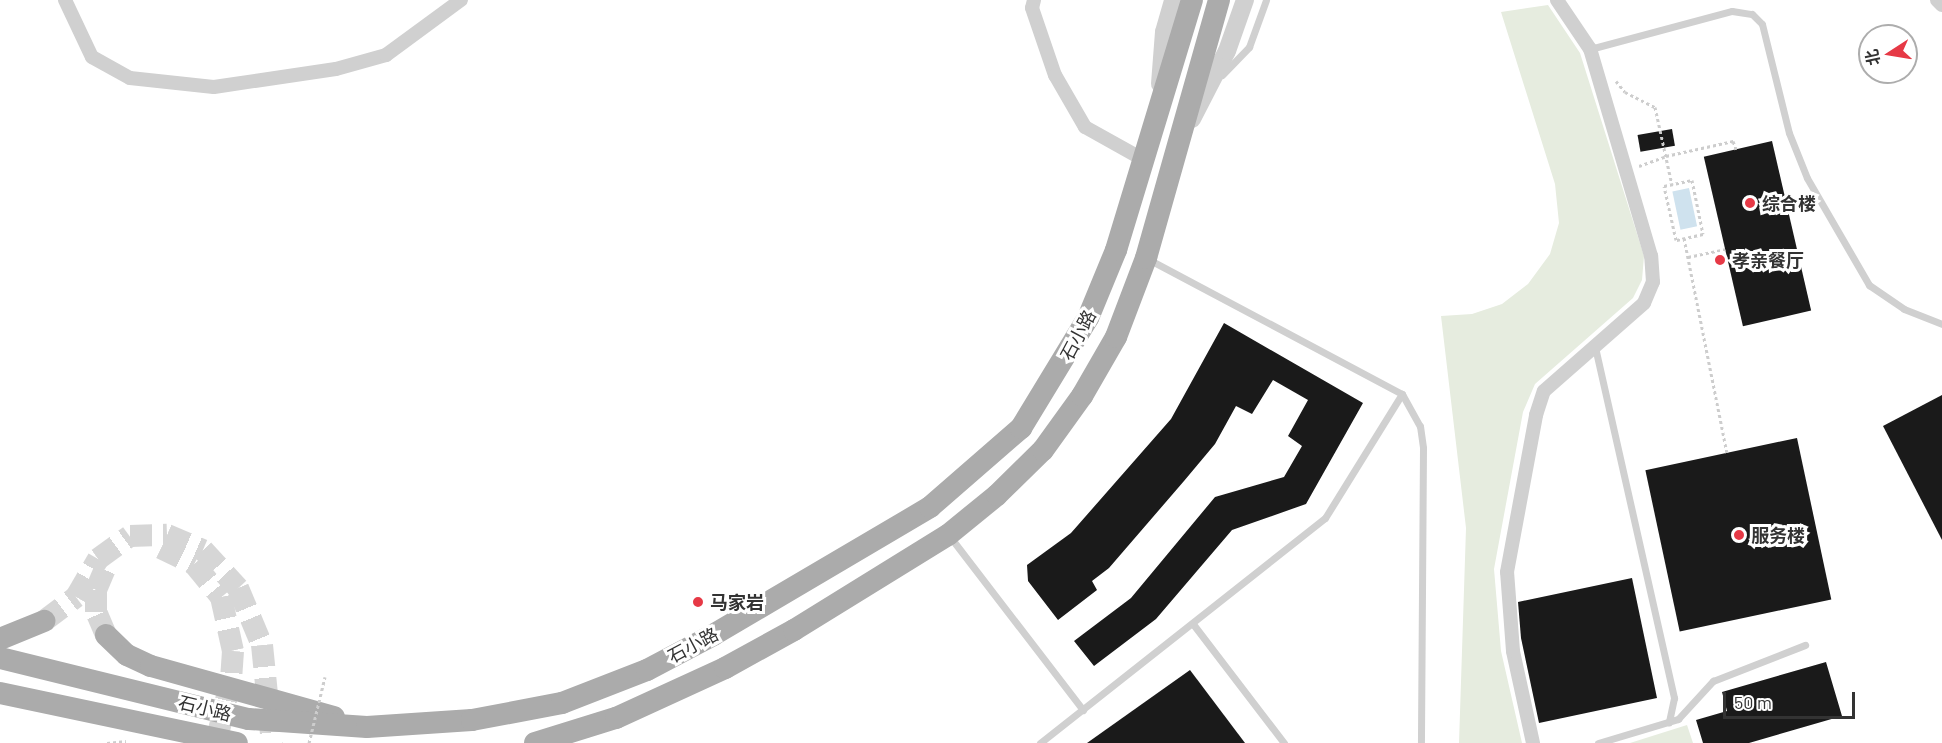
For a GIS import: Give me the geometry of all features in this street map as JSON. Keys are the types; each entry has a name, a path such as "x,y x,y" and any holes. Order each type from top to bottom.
{"main road":[{"name":"石小路","path":"0,658 249,719 367,727 520,713 604,688 740,620 930,507 1020,428 1057,374 1088,318 1116,250 1158,120 1192,0"},
{"name":"石小路","path":"535,743 616,718 726,668 948,535 1012,480 1042,450 1062,423 1116,337 1146,258 1219,0"},
{"path":"0,639 44,621"},
{"path":"106,635 127,654 152,666 367,727"},
{"name":"石小路","path":"0,693 191,738 237,743"}],"street":[{"path":"65,0 92,57 130,78 214,87 336,69 386,55 461,0"},
{"path":"1034,0 1032,8 1055,75 1085,127 1144,160"},
{"path":"1158,120 1164,32 1173,0"},
{"path":"1180,142 1236,31 1245,0"},
{"path":"1533,743 1513,651 1507,572 1536,415 1544,392 1644,303 1653,282 1651,256 1590,49 1557,0"},
{"path":"1937,0 1942,5"}],"lane":[{"path":"1209,87 1249,47 1266,0"},
{"path":"1590,49 1732,11 1752,14 1762,24 1789,133 1807,178 1869,285 1904,309 1942,324"},
{"path":"1146,258 1402,394 1420,426 1423,448 1421,743"},
{"path":"1594,347 1674,698 1669,722"},
{"path":"1040,743 1325,518 1402,394"},
{"path":"948,535 1083,710"},
{"path":"1193,624 1284,743"},
{"path":"1598,743 1617,740 1678,719 1713,681 1805,645"}],"path":[{"path":"1611,74 1625,92 1655,107 1672,184"},
{"path":"1626,171 1665,156 1733,141 1736,149"},
{"path":"1692,180 1703,234 1676,240 1664,186 1672,184 1692,180"},
{"path":"1684,238 1727,453"},
{"path":"1688,257 1725,249"},
{"path":"309,743 325,677"},
{"path":"107,743 126,741"}],"shaded area":[{"path":"1548,5 1580,53 1644,256 1642,280 1633,298 1535,384 1523,412 1494,569 1501,651 1522,743 1459,743 1466,528 1441,316 1472,314 1502,304 1528,284 1550,254 1559,223 1555,184 1501,12"},
{"path":"1687,725 1693,743 1630,743"}],"water":[{"path":"1689,188 1697,226 1680,230 1672,192"}],"building":[{"path":"1672,129 1675,146 1640,152 1638,135"},
{"name":"综合楼","path":"1772,141 1811,311 1743,326 1704,157"},
{"path":"1224,323 1363,403 1306,504 1232,530 1156,619 1094,666 1074,641 1131,598 1215,497 1284,477 1302,446 1288,436 1308,400 1273,380 1252,414 1236,406 1215,444 1109,568 1092,581 1097,590 1058,620 1028,581 1027,565 1071,533 1171,419"},
{"path":"1942,395 1942,540 1883,426"},
{"name":"服务楼","path":"1797,438 1831,599 1680,632 1645,470"},
{"path":"1632,578 1657,698 1539,723 1521,638 1518,602"},
{"path":"1826,662 1842,716 1749,743 1703,743 1696,720 1727,711 1722,692"},
{"path":"1190,670 1245,743 1087,743"}],"tunnel":[{"path":"44,621 76,597 98,559 130,536 167,535 203,550 238,588 262,645 272,743"},
{"path":"161,548 194,564 221,597 233,651 231,679 216,743"},
{"path":"106,566 96,590 96,612 106,635"}],"place":[{"name":"综合楼","path":"1750,203"},
{"name":"孝亲餐厅","path":"1720,260"},
{"name":"服务楼","path":"1739,535"},
{"name":"马家岩","path":"698,602"}]}
